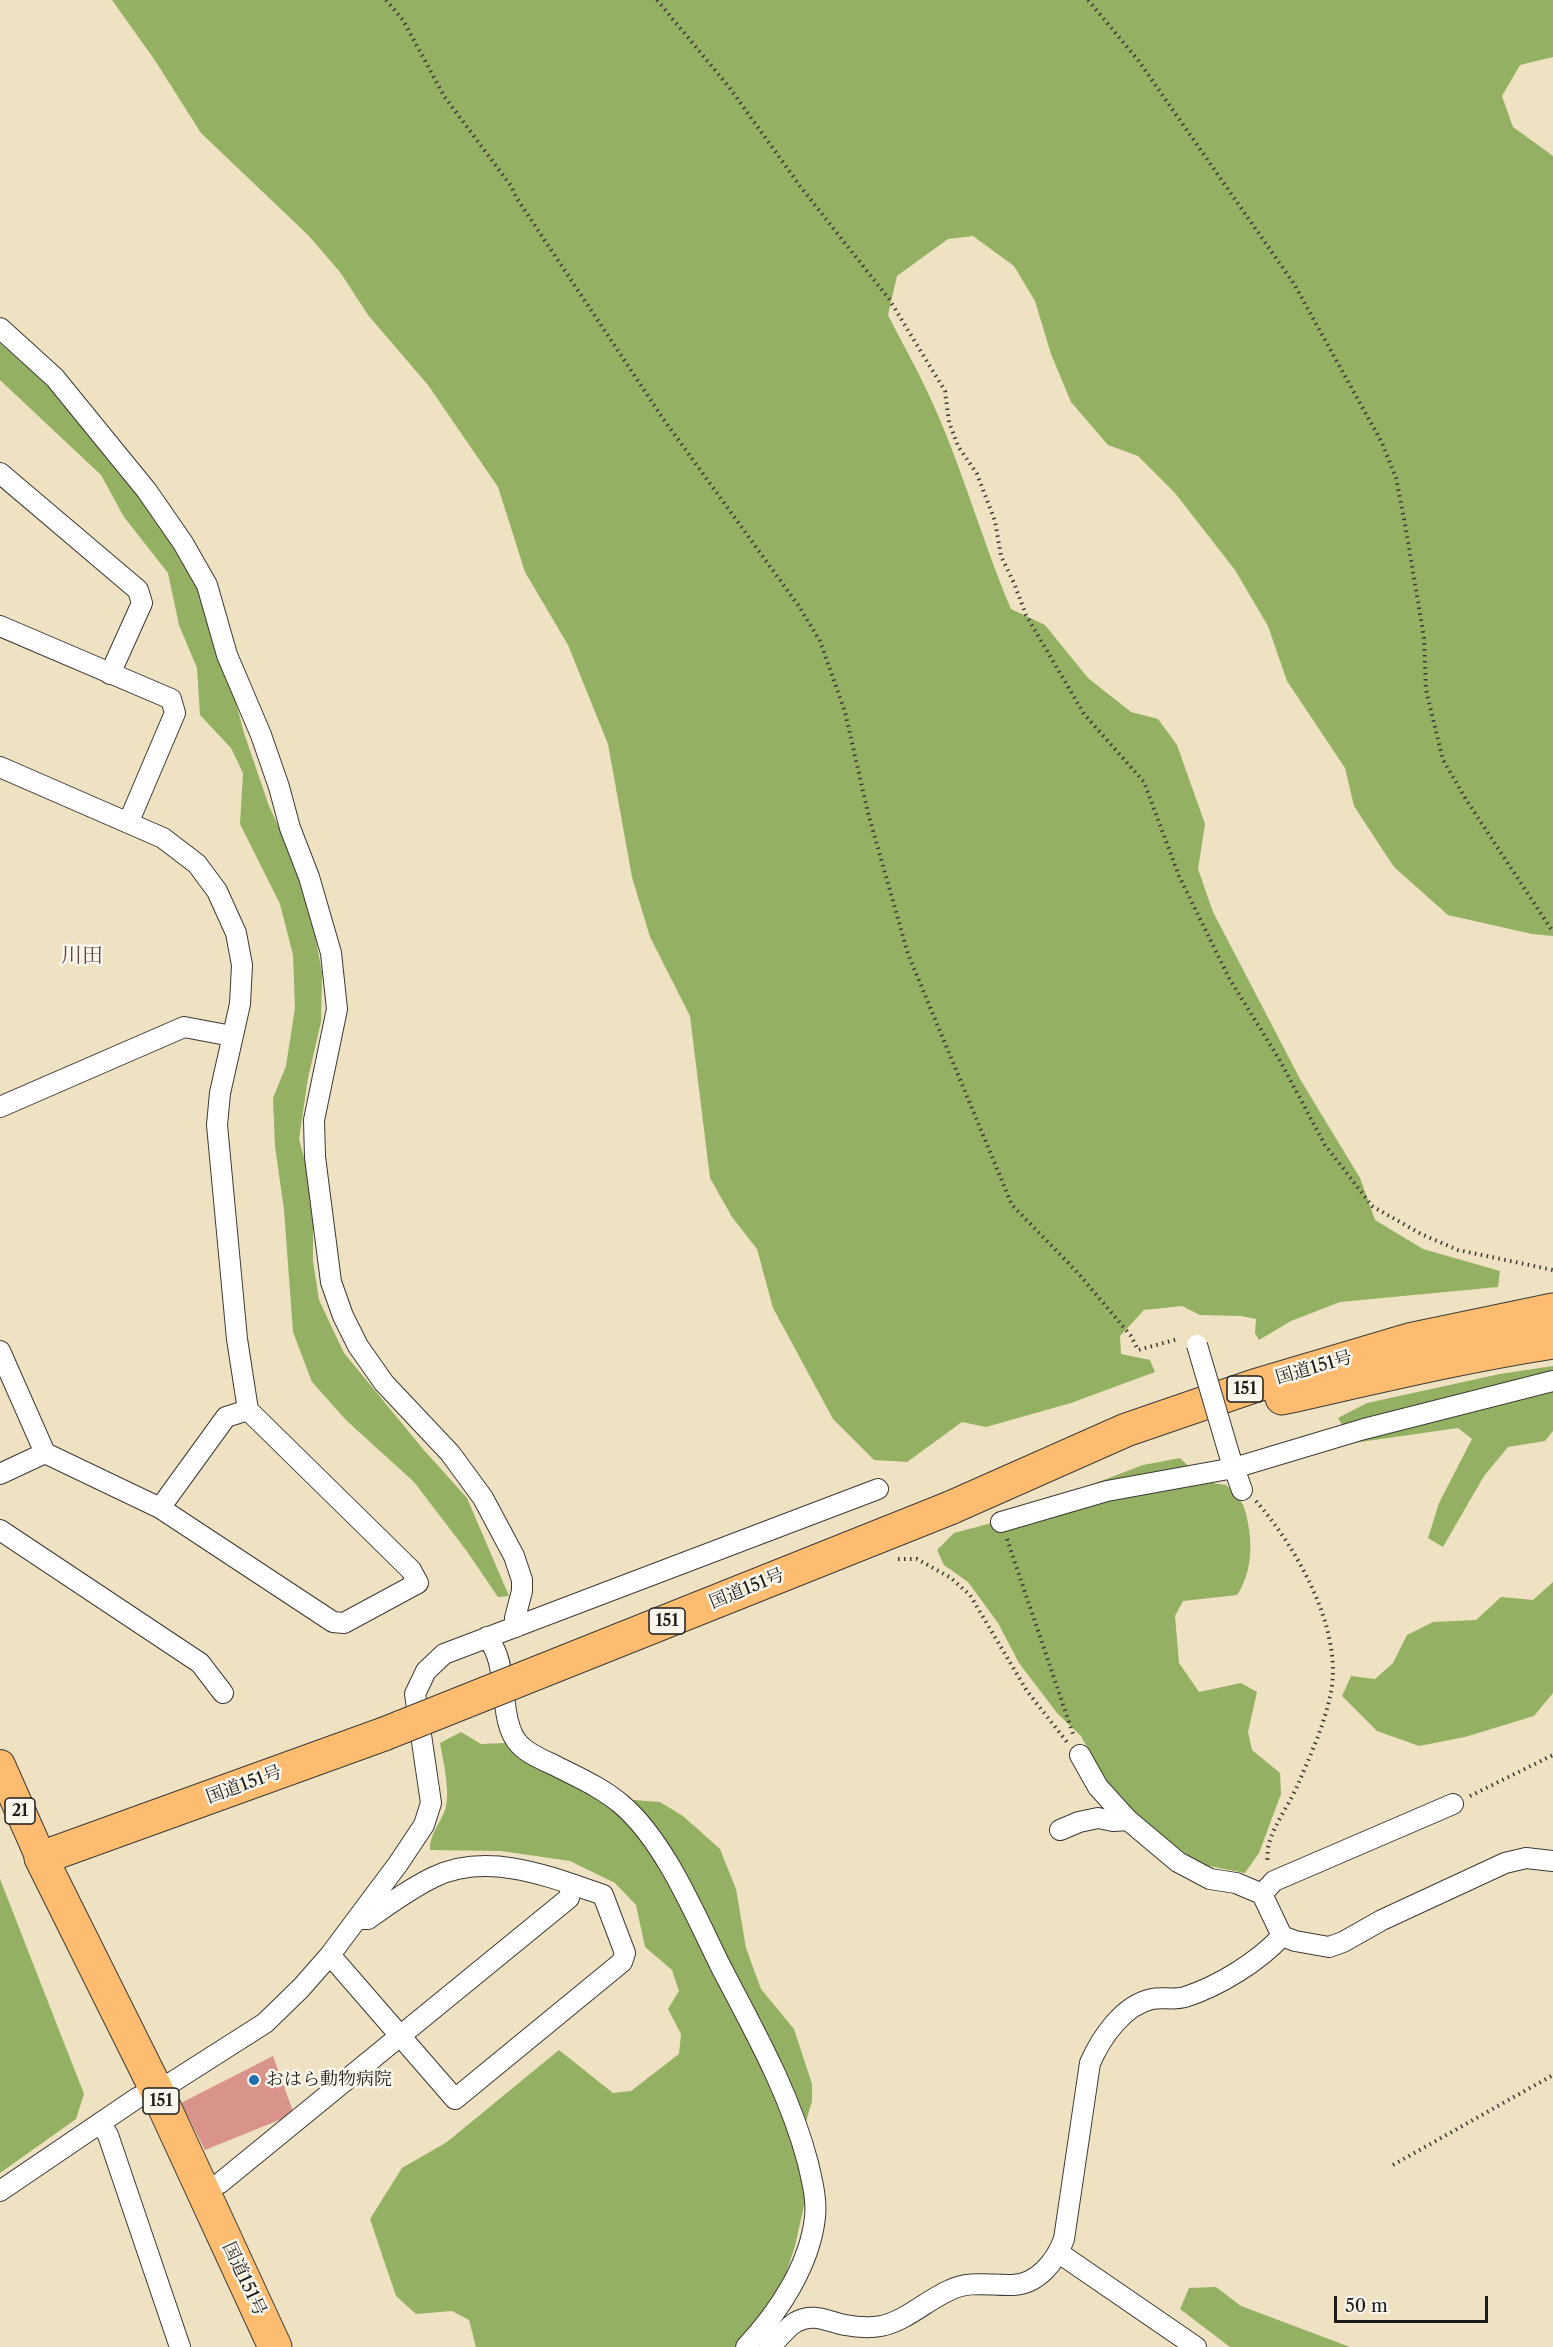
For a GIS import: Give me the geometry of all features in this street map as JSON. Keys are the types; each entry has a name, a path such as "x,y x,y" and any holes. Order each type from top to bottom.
{"highway":[{"name":"国道151号","path":"950,1508 1126,1430 1254,1386 1409,1340 1553,1310"},
{"name":"国道151号","path":"275,2347 156,2089 41,1858 384,1734 950,1508 1131,1443 1256,1404 1432,1365 1553,1342"}],"main road":[{"name":"21","path":"0,1765 41,1858"}],"street":[{"path":"0,328 55,378 147,491 183,543 207,585 227,655 261,735 279,787 331,953 336,1009 314,1120 315,1157 331,1282 343,1316 358,1346 384,1383 456,1462 483,1498 514,1556 522,1580 522,1592 515,1618 516,1627"},
{"path":"0,473 138,591 142,603 110,674"},
{"path":"0,626 171,699 175,712 129,821"},
{"path":"0,767 129,821 163,838 197,864 217,891 236,933 242,965 240,1004 220,1093 217,1125 237,1339 248,1410 411,1570 418,1583 344,1623 333,1622 160,1508 45,1453 0,1351"},
{"path":"0,1107 184,1027 232,1036"},
{"path":"1197,1345 1242,1490"},
{"path":"1001,1522 1107,1491 1190,1478 1232,1462 1553,1381"},
{"path":"160,1508 226,1417 248,1410"},
{"path":"0,1474 45,1453"},
{"path":"0,2192 137,2098 174,2081 265,2023 301,1988 330,1955 424,1826 431,1803 415,1694 426,1671 444,1654 878,1489"},
{"path":"0,1530 200,1662 223,1693"},
{"path":"487,1637 497,1654 511,1730 519,1744 537,1757 592,1785 621,1804 637,1821 671,1868 782,2085 814,2188 815,2217 792,2287 770,2323 746,2347"},
{"path":"1080,1755 1098,1787 1128,1820 1178,1862 1210,1879 1236,1883 1257,1892 1282,1936 1295,1941 1329,1947 1344,1942 1382,1920 1504,1863 1526,1858 1553,1861"},
{"path":"1257,1892 1274,1881 1453,1804"},
{"path":"1060,1830 1079,1822 1098,1818 1113,1821 1128,1820"},
{"path":"330,1955 455,2099 622,1962 625,1953 603,1895 531,1872 492,1865 457,1868 434,1877 368,1919 358,1918"},
{"path":"203,2191 220,2183 569,1898 572,1884"},
{"path":"770,2347 797,2321 811,2317 827,2318 843,2325 882,2326 950,2290 965,2285 988,2283 1014,2285 1034,2279 1059,2253 1064,2239 1090,2063 1095,2052 1128,2010 1143,2001 1156,1998 1182,1998 1204,1989 1269,1950 1282,1936"},
{"path":"100,2123 108,2135 180,2347"},
{"path":"1059,2253 1196,2347"}],"path":[{"path":"386,0 403,20 444,96 511,186 516,197 664,420 798,605 820,641 845,712 868,813 908,954 1012,1205 1078,1273 1131,1336 1137,1350 1193,1335 1197,1345"},
{"path":"657,0 729,87 800,186 889,299 945,391 949,422 958,446 977,474 995,521 1001,556 1026,615 1084,714 1144,782 1179,876 1219,957 1279,1059 1325,1145 1372,1206 1421,1234 1458,1250 1553,1270"},
{"path":"1088,0 1138,60 1294,284 1382,443 1396,478 1405,524 1424,638 1426,690 1443,760 1467,801 1553,932"},
{"path":"1242,1490 1255,1499 1275,1522 1306,1572 1325,1622 1332,1662 1331,1690 1318,1735 1298,1784 1269,1843 1267,1863 1257,1892"},
{"path":"1001,1522 1080,1755"},
{"path":"894,1559 917,1559 951,1578 970,1595 1028,1691 1062,1737 1080,1755"},
{"path":"1453,1804 1553,1755"},
{"path":"1393,2165 1553,2075"}],"green space":[{"path":"112,0 1553,0 1553,57 1520,65 1502,96 1513,127 1553,156 1553,936 1532,934 1448,915 1394,867 1354,806 1345,768 1287,681 1268,626 1235,570 1175,493 1138,456 1108,445 1071,402 1051,354 1035,301 1014,266 973,236 948,239 897,276 888,315 940,419 1011,609 1045,625 1088,678 1131,712 1158,719 1177,745 1205,824 1198,869 1213,912 1300,1079 1360,1178 1375,1220 1423,1249 1500,1271 1498,1287 1340,1302 1291,1321 1259,1340 1255,1333 1256,1319 1241,1316 1200,1315 1182,1306 1144,1310 1120,1336 1121,1354 1150,1360 1155,1372 1071,1403 986,1427 962,1422 907,1462 874,1460 833,1419 773,1308 757,1249 732,1217 710,1178 690,1016 650,937 632,877 608,744 568,645 525,572 498,487 428,385 368,315 340,272 309,236 201,133 154,59"},
{"path":"0,343 42,379 90,434 141,496 205,586 244,733 269,806 306,886 322,973 321,1022 308,1078 299,1139 310,1179 313,1207 313,1261 319,1300 344,1353 423,1449 467,1498 509,1596 498,1597 466,1550 414,1482 346,1420 312,1382 293,1332 284,1210 275,1146 273,1098 286,1066 295,1008 293,955 280,904 240,824 243,773 231,748 200,715 197,668 179,625 168,573 124,517 101,475 0,380"},
{"path":"1553,1366 1553,1431 1545,1441 1508,1447 1484,1476 1443,1547 1428,1538 1439,1503 1472,1439 1458,1428 1353,1443 1338,1418 1367,1403 1500,1374"},
{"path":"1180,1458 1205,1482 1226,1485 1234,1492 1244,1507 1249,1529 1250,1552 1247,1575 1237,1595 1183,1601 1175,1616 1179,1663 1199,1692 1241,1683 1257,1692 1248,1732 1252,1750 1280,1773 1281,1794 1259,1853 1245,1873 1199,1864 1114,1798 1081,1736 1057,1713 1019,1663 998,1623 968,1582 944,1565 937,1550 954,1533 988,1524 1143,1465"},
{"path":"1553,1582 1553,1693 1534,1716 1465,1737 1419,1746 1377,1731 1342,1696 1351,1676 1375,1679 1393,1663 1407,1635 1433,1622 1476,1620 1501,1597 1533,1600"},
{"path":"461,1732 481,1744 506,1743 618,1807 634,1800 660,1802 683,1816 720,1849 736,1889 746,1948 761,1989 794,2029 812,2084 812,2101 804,2129 802,2171 805,2201 795,2246 779,2295 736,2347 476,2347 469,2320 452,2311 416,2314 396,2296 370,2219 402,2168 447,2142 559,2050 613,2093 631,2091 679,2054 681,2034 668,2009 679,1991 672,1970 645,1947 636,1905 615,1883 570,1861 501,1851 430,1850 431,1839 447,1803 446,1777 440,1743"},
{"path":"0,1879 84,2094 76,2119 0,2173"},
{"path":"1216,2287 1241,2306 1350,2347 1230,2347 1180,2309 1189,2288"}],"building":[{"name":"おはら動物病院","path":"273,2056 294,2114 205,2150 181,2103"}],"place":[{"name":"おはら動物病院","path":"254,2080"}],"district":[{"name":"川田","path":"82,956"}]}
